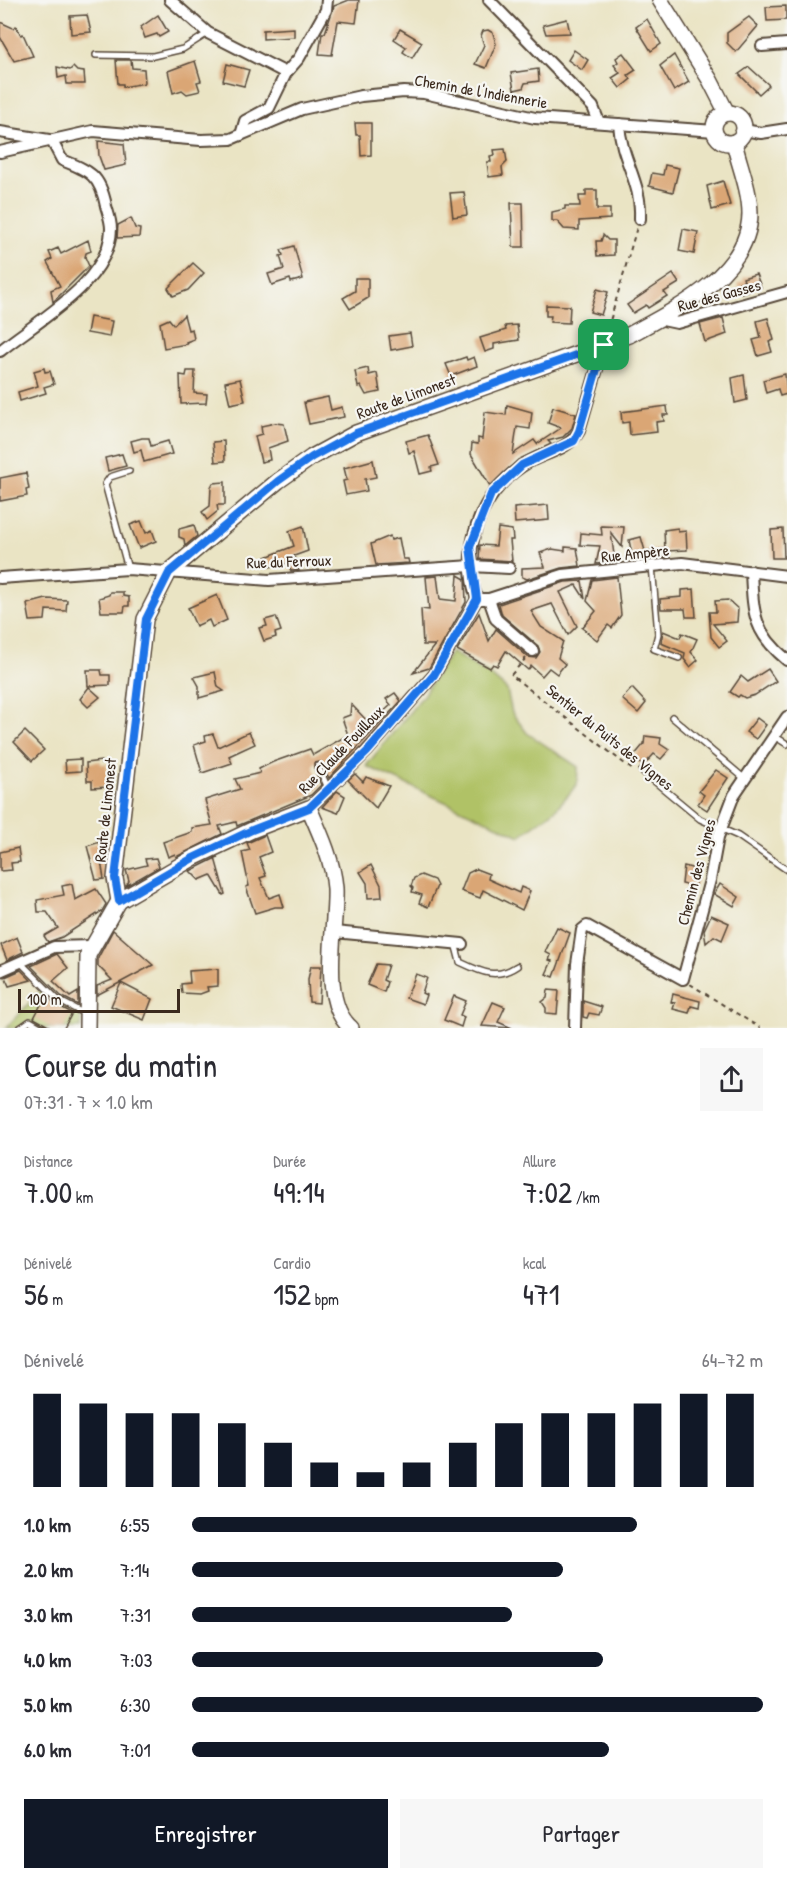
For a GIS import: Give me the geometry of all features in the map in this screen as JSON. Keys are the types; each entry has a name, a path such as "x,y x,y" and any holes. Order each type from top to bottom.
{"street":[{"path":"170,0 208,33 286,73"},
{"path":"241,135 245,121 269,108 286,73 299,58 326,10 327,0"},
{"path":"489,0 593,106 599,122"},
{"path":"660,0 710,80 727,113"},
{"path":"762,46 787,44"},
{"name":"Chemin de l'Indiennerie","path":"0,152 93,131 201,140 231,139 302,109 361,96 393,92 424,93 535,118 715,131"},
{"path":"739,136 740,117 727,113 719,117 715,131 720,139 787,129"},
{"path":"620,124 620,142 641,198 640,219"},
{"path":"0,132 52,141 62,160 79,165 93,175 102,187 111,228 108,246 101,264 81,288 0,351"},
{"name":"Route de Limonest","path":"119,901 115,878 139,660 146,619 169,573 278,481 312,457 356,433 604,345 658,319 713,281 728,269 740,254 748,231 750,213 739,136"},
{"name":"Rue des Gasses","path":"658,319 677,323 787,292"},
{"path":"477,599 471,566 473,538 491,494 522,465 574,441 604,345"},
{"name":"Rue Ampère","path":"477,599 489,599 563,574 682,563 787,576"},
{"name":"Rue du Ferroux","path":"0,578 128,569 269,580 471,566 509,568"},
{"path":"752,571 753,613 761,634 787,660"},
{"name":"Rue Claude Fouilloux","path":"119,901 193,858 252,830 309,808 367,752 434,675 477,599"},
{"path":"489,599 496,619 533,651"},
{"name":"Chemin des Vignes","path":"683,979 722,828 734,795 787,717"},
{"path":"309,808 324,843 335,886 332,981 335,997 347,1027"},
{"path":"87,1021 88,955 91,946 119,901"},
{"path":"575,1028 577,964 582,930 587,926 683,979"},
{"path":"334,932 459,944"},
{"path":"0,971 54,946 91,946"}],"lane":[{"path":"96,55 153,56 183,49 208,33"},
{"path":"128,569 105,484 110,477 129,471"},
{"path":"652,566 658,634 654,649 680,658"},
{"path":"672,717 745,779"},
{"path":"774,736 787,744"},
{"path":"318,766 328,788"},
{"path":"640,773 700,819 722,828 787,870"},
{"path":"459,944 460,962 487,975 507,973 517,966"},
{"path":"20,962 58,1000 87,1021"},
{"path":"20,1028 30,1021 42,1028"}],"path":[{"path":"604,345 640,219"},
{"name":"Sentier du Puits des Vignes","path":"533,651 512,675 640,773"},
{"path":"683,979 760,1028"}],"green space":[{"path":"451,652 490,675 507,690 512,713 527,733 578,767 577,785 555,810 520,836 366,766 422,697"},
{"path":"41,990 58,1003 81,1015 81,1028 6,1028"}],"building":[{"path":"349,0 359,0 356,23 338,21 332,55 319,54 322,33 325,33 334,6"},
{"path":"786,6 786,20 767,21 766,7"},
{"path":"87,15 91,32 71,34 70,16"},
{"path":"158,15 168,32 159,37 157,34 145,38 141,27"},
{"path":"749,17 758,26 736,52 727,43 727,33"},
{"path":"567,19 570,33 546,34 543,25"},
{"path":"647,19 661,44 651,51 636,27"},
{"path":"0,22 13,28 16,26 21,35 23,34 33,56 14,61 0,37"},
{"path":"294,28 294,37 263,39 263,30"},
{"path":"400,29 422,42 412,58 403,52 406,47 394,39"},
{"path":"488,30 493,33 496,44 486,68 475,64 484,45 481,36 483,31"},
{"path":"574,50 588,60 582,70 568,60"},
{"path":"623,53 636,70 628,75 631,79 620,88 612,78 620,73 614,65 618,62 616,58"},
{"path":"674,55 689,82 674,91 660,66"},
{"path":"116,60 131,60 132,68 144,69 145,83 123,87 123,84 118,84"},
{"path":"195,61 201,81 197,82 200,91 187,94 182,90 173,93 168,71"},
{"path":"227,64 249,70 244,86 223,81"},
{"path":"57,67 70,70 73,67 77,71 84,72 85,84 67,84 66,76 58,78"},
{"path":"749,67 769,85 759,94 739,74"},
{"path":"538,69 539,81 525,83 523,88 514,90 511,73"},
{"path":"355,123 371,123 371,155 361,156 360,135 356,135"},
{"path":"98,141 124,144 126,165 104,170 99,156"},
{"path":"505,149 507,162 502,167 503,175 489,177 487,162 491,162 490,156 495,155 494,150"},
{"path":"665,165 679,168 673,192 649,186 652,173 663,175"},
{"path":"723,181 730,205 712,210 707,186"},
{"path":"586,190 597,190 597,209 610,209 610,219 579,221 579,230 564,229 557,221 552,221 552,212 565,209 565,206 580,206 579,196 586,196"},
{"path":"464,192 467,215 453,217 450,193"},
{"path":"511,203 523,203 524,247 513,247"},
{"path":"131,218 135,228 140,229 139,237 117,238 118,225"},
{"path":"683,229 698,232 694,254 679,251"},
{"path":"603,235 608,240 614,240 614,255 597,256 596,241 601,241"},
{"path":"88,240 91,251 86,253 85,257 89,266 53,302 51,290 60,286 47,262 52,259 49,252 58,248 61,254"},
{"path":"294,246 303,279 291,282 290,279 272,285 268,274 284,269 280,256 283,255 281,250"},
{"path":"193,263 204,273 188,290 173,296 168,288"},
{"path":"673,274 679,283 664,292 667,296 648,308 646,305 633,313 627,305"},
{"path":"756,274 761,287 741,293 738,283 744,281 743,278"},
{"path":"355,278 368,278 368,298 350,309 343,298 355,291"},
{"path":"597,289 608,292 601,315 590,312"},
{"path":"546,305 570,306 569,323 550,322 551,316 546,316"},
{"path":"184,315 188,330 192,329 194,339 186,342 187,344 164,348 160,323 169,319 174,325"},
{"path":"90,317 112,321 109,337 87,333"},
{"path":"723,318 727,334 705,342 700,324"},
{"path":"768,318 774,340 769,342 772,352 758,356 753,340 761,338 757,321"},
{"path":"517,325 519,340 494,344 494,349 485,352 480,338 506,330 505,326"},
{"path":"410,333 412,346 391,350 389,336"},
{"path":"466,357 467,360 474,357 477,366 451,376 446,364"},
{"path":"44,368 45,372 50,371 54,384 44,387 46,393 20,401 18,392 38,386 34,371"},
{"path":"368,368 369,375 377,373 380,392 366,395 361,386 358,387 355,371"},
{"path":"187,371 195,371 194,393 207,394 206,403 181,404 180,375 186,376"},
{"path":"785,374 787,394 780,396 778,389 766,393 763,380"},
{"path":"744,375 747,400 735,403 732,378"},
{"path":"240,379 245,401 230,404 225,382"},
{"path":"328,397 331,410 342,407 344,417 309,424 304,402"},
{"path":"507,405 532,412 530,429 517,427 513,454 534,440 537,444 561,428 548,423 553,407 576,414 572,428 563,437 548,441 551,444 518,460 490,486 471,454 472,443 478,444 478,438 482,439 485,412 506,415"},
{"path":"667,406 668,415 663,415 664,421 656,422 657,432 630,435 629,422 622,423 621,412"},
{"path":"284,424 288,441 268,448 270,460 261,462 255,436 262,434 261,426"},
{"path":"428,435 439,465 431,467 432,471 420,474 414,451 409,453 406,441"},
{"path":"149,438 151,446 168,441 172,454 144,462 141,450 134,452 131,441"},
{"path":"224,441 225,461 215,462 213,442"},
{"path":"122,454 126,466 108,471 105,458"},
{"path":"373,460 376,477 365,479 367,491 346,495 343,481 347,480 344,468"},
{"path":"26,473 29,489 26,490 27,496 0,501 0,478"},
{"path":"225,482 225,505 217,505 218,511 207,520 202,512 210,506 211,487 213,483"},
{"path":"548,505 549,520 515,523 514,508"},
{"path":"141,521 146,533 152,530 156,541 139,548 130,525"},
{"path":"194,525 197,536 185,546 184,539 179,537 179,529"},
{"path":"303,526 308,551 294,556 299,570 291,571 288,563 270,567 266,557 294,546 289,531"},
{"path":"601,526 624,527 622,547 611,533 615,562 596,564 600,546 580,545 581,533 602,535"},
{"path":"498,528 512,530 513,540 510,540 512,561 479,559 480,545 496,546"},
{"path":"678,528 678,532 686,531 687,550 665,551 664,530"},
{"path":"783,529 784,558 772,558 771,530"},
{"path":"390,536 391,540 399,538 403,559 408,559 409,563 376,565 371,544"},
{"path":"641,537 645,551 664,549 666,557 633,560 629,540"},
{"path":"565,547 577,548 580,566 561,568 527,579 522,577 522,568 545,567 540,553 552,549 565,551"},
{"path":"458,575 465,579 466,602 429,668 413,673 435,645 423,645 421,609 429,610 426,577 437,576 440,599 456,601"},
{"path":"617,577 621,615 612,628 608,625 597,640 582,628 596,611 587,601 592,580"},
{"path":"582,581 585,599 576,585 560,592 577,626 568,635 552,604 531,611 541,627 563,641 558,658 565,664 557,674 549,668 542,676 531,666 528,670 506,651 497,666 493,664 490,668 457,650 479,613 489,641 496,629 528,657 536,658 540,652 538,646 502,615 499,604 565,582"},
{"path":"694,589 696,617 686,617 685,609 661,609 660,599 682,597 682,590"},
{"path":"110,592 123,592 123,596 129,597 129,606 125,606 124,612 101,612 99,598 109,595"},
{"path":"217,595 227,620 212,627 209,620 196,626 188,608"},
{"path":"46,599 67,600 66,611 46,610 45,620 30,621 27,604"},
{"path":"728,600 738,609 737,622 713,624 727,641 719,647 711,637 709,612 716,612 715,601"},
{"path":"276,617 281,631 275,633 276,637 264,641 259,628 267,626 265,620"},
{"path":"663,631 680,638 682,633 697,639 691,652 698,660 690,667 684,659 685,653 661,643"},
{"path":"768,669 776,681 755,695 745,698 730,692 741,676 748,682"},
{"path":"87,670 101,670 102,675 110,675 110,685 88,686"},
{"path":"215,672 218,687 224,691 199,698 199,686 194,677"},
{"path":"89,687 100,697 88,707 80,699"},
{"path":"632,688 646,703 638,713 622,699"},
{"path":"395,693 401,701 329,778 321,762 314,763 321,785 311,795 237,826 236,822 219,826 222,834 176,857 175,854 168,857 163,842 192,832 192,828 212,825 205,800 240,789 235,779 260,773 259,769 273,762 310,749 313,755 348,735 342,718 350,715 351,704 370,724 391,705 386,699"},
{"path":"757,718 766,725 756,739 746,732"},
{"path":"25,731 44,750 32,761 14,742"},
{"path":"249,732 255,744 229,756 232,763 202,773 194,745 206,741 205,736 213,734 218,747"},
{"path":"645,736 661,738 660,744 669,750 661,759 654,754 643,766 633,757 644,744"},
{"path":"81,759 81,771 66,772 65,760"},
{"path":"101,761 101,764 107,764 108,787 92,788 92,781 87,781 86,763"},
{"path":"716,770 728,778 707,810 698,804 704,795 699,791"},
{"path":"355,774 363,782 366,777 389,786 376,808 348,780"},
{"path":"337,791 345,796 338,813 322,807"},
{"path":"265,835 271,852 259,857 266,876 260,878 269,898 280,894 284,907 275,907 255,913 246,887 249,886 242,852 250,850 247,843"},
{"path":"100,842 105,860 101,861 104,879 96,880 87,846"},
{"path":"18,848 20,862 11,863 12,870 0,871 0,852"},
{"path":"156,858 159,867 126,886 129,881 126,870 147,865 145,859"},
{"path":"215,858 225,894 223,895 211,875 199,880 190,871"},
{"path":"371,865 381,885 382,897 368,898 367,883 360,872"},
{"path":"684,866 699,870 695,887 682,884"},
{"path":"476,869 489,874 488,879 519,893 521,887 530,891 522,910 483,890 480,898 461,891 468,873"},
{"path":"421,875 434,880 437,886 428,907 419,903 422,895 412,892 411,886 414,878"},
{"path":"72,884 75,900 96,889 106,904 102,911 62,937 48,942 44,936 58,928 47,912 38,912 37,900 64,895 62,886"},
{"path":"720,884 739,897 734,906 714,894"},
{"path":"711,915 729,923 722,940 714,936 706,943 704,930"},
{"path":"557,927 570,933 554,977 546,974 552,961 549,960 551,955 545,952"},
{"path":"113,930 153,965 97,995 97,986 112,980 98,966 98,958"},
{"path":"17,937 23,952 7,960 1,945"},
{"path":"57,954 68,968 53,981 70,997 78,992 78,1005 61,996 31,966"},
{"path":"376,964 388,965 383,980 387,982 384,992 367,985"},
{"path":"311,966 321,966 319,1003 309,1002 308,979"},
{"path":"218,969 218,986 207,987 208,991 200,994 182,993 181,984 190,983 189,971"},
{"path":"21,970 31,980 9,986 5,977"},
{"path":"416,974 427,978 422,993 426,995 423,1004 406,998"},
{"path":"121,983 152,999 144,1020 111,1006"},
{"path":"548,990 559,991 557,1014 546,1013 542,1002 547,998"},
{"path":"673,994 700,1001 699,1008 691,1006 689,1013 673,1009 675,1003 671,1002"},
{"path":"46,995 55,1004 72,1013 64,1028 52,1028 34,1018"},
{"path":"454,996 466,1001 460,1015 464,1017 461,1027 444,1020"},
{"path":"583,1001 602,1007 599,1015 589,1013 587,1018 583,1017"},
{"path":"493,1002 505,1007 498,1022 512,1028 482,1026"}],"route":[{"path":"604,345 596,377 574,441 522,465 491,494 470,547 477,599 434,675 367,752 309,808 252,830 193,858 119,901 115,878 138,670 146,619 169,573 278,481 312,457 356,433 604,345"}]}
